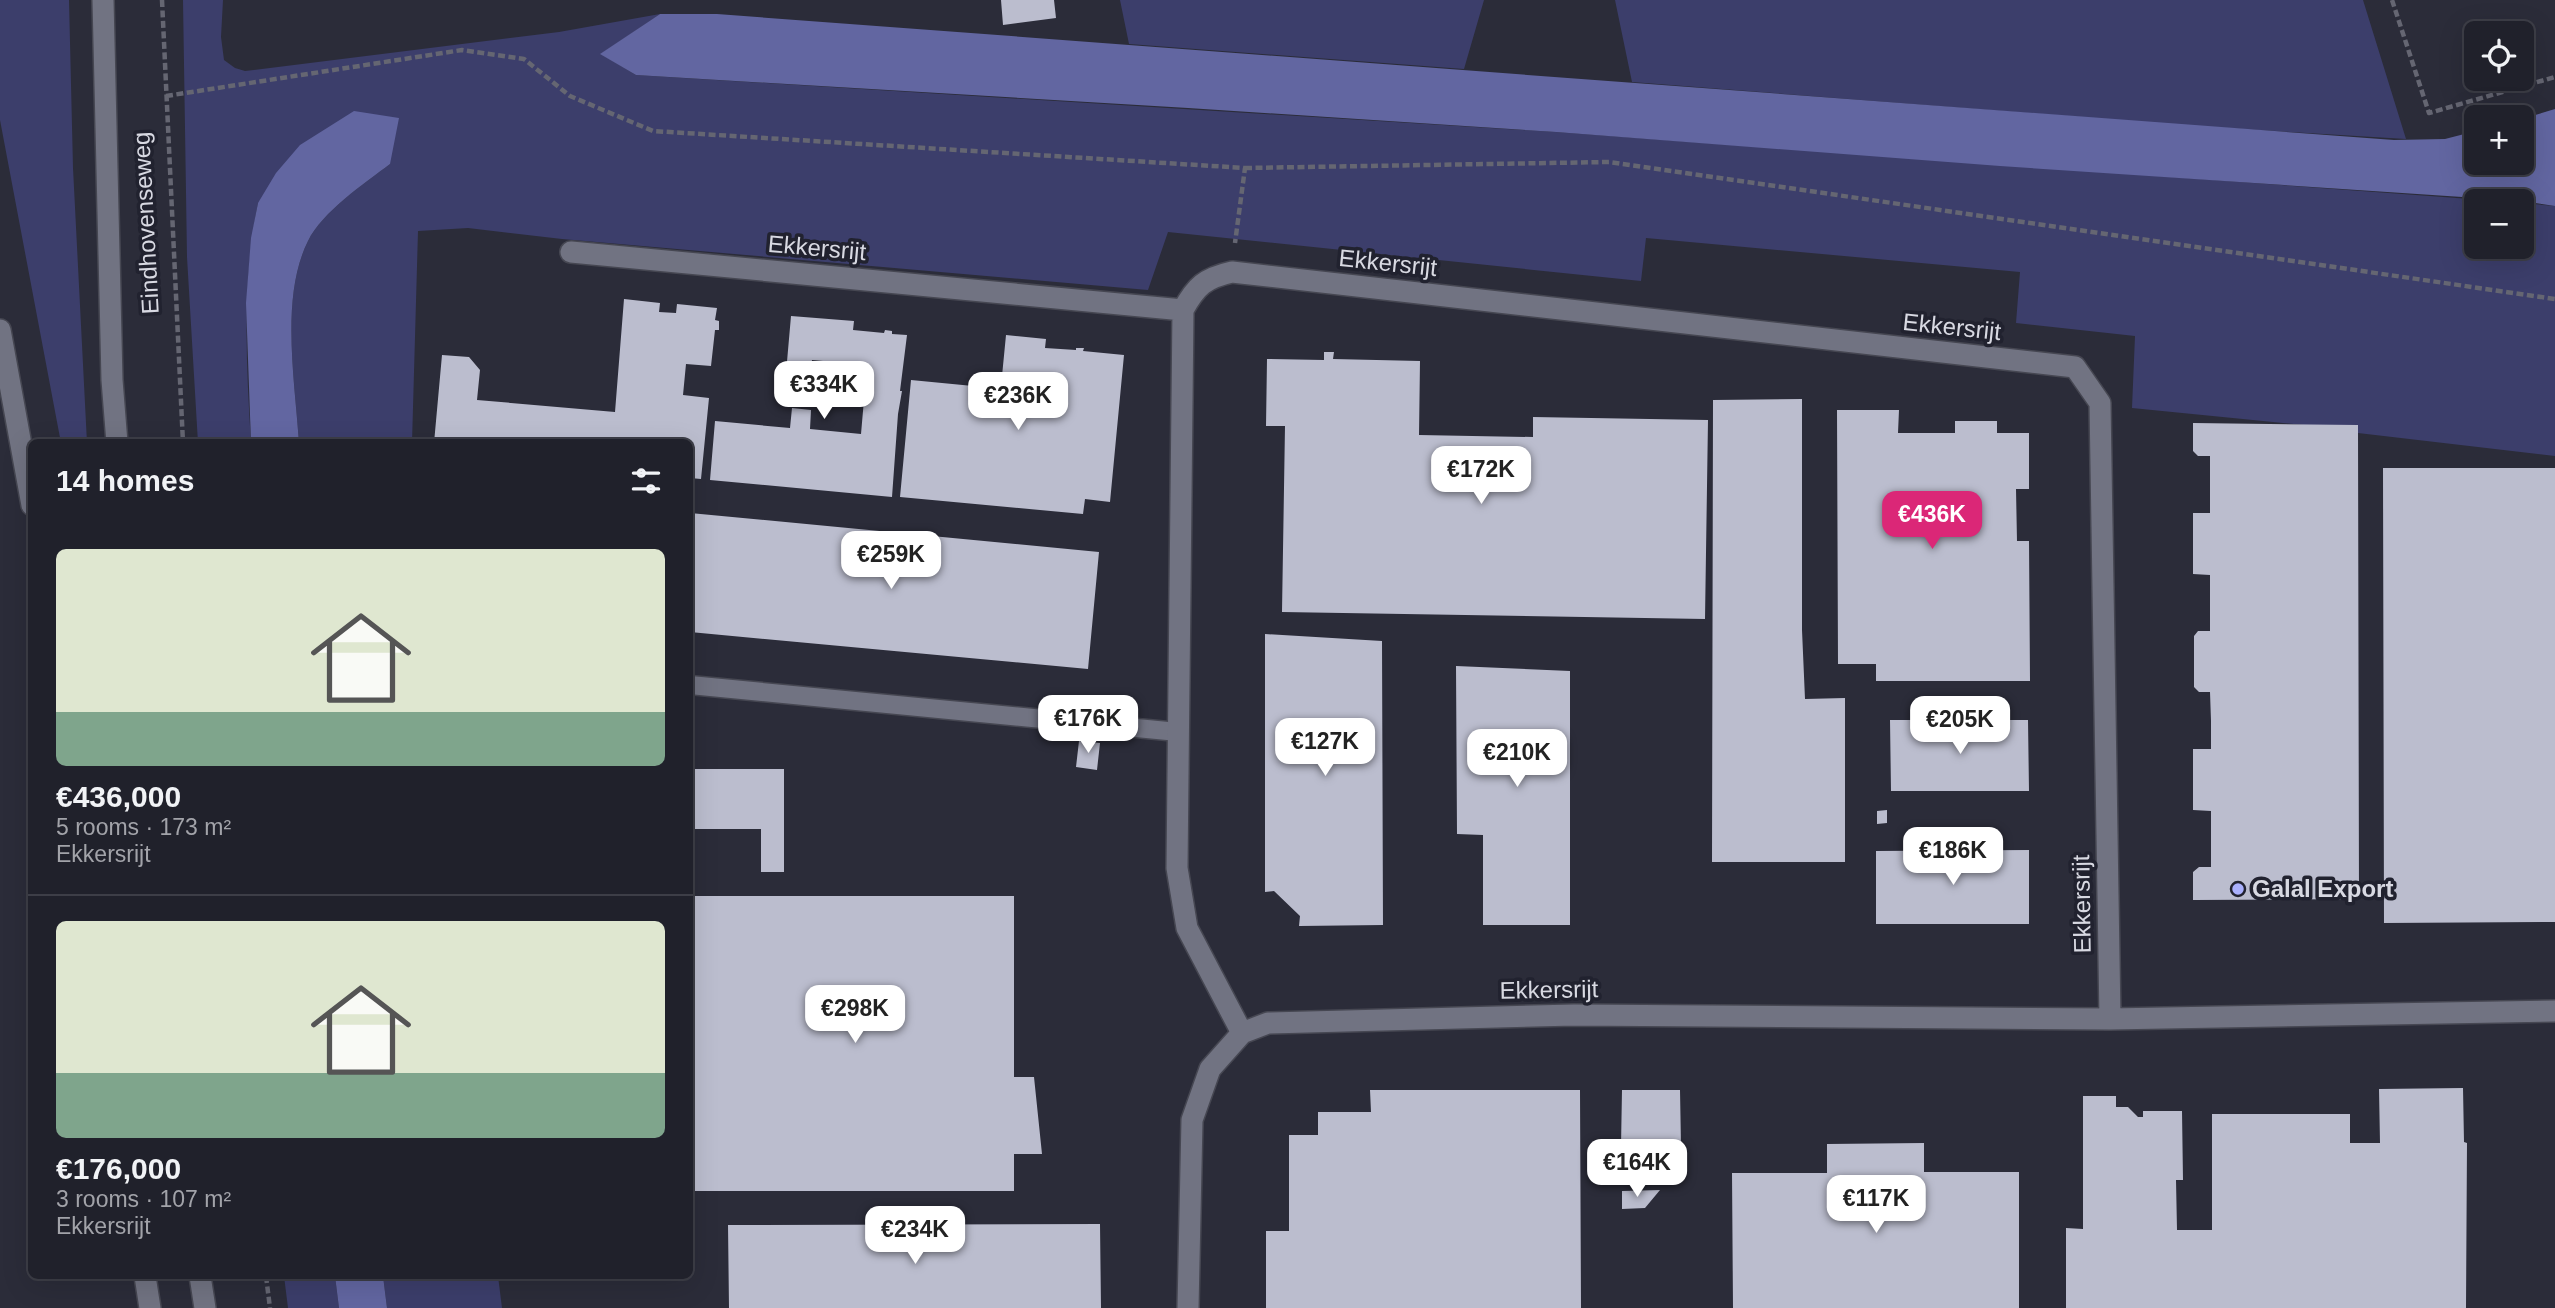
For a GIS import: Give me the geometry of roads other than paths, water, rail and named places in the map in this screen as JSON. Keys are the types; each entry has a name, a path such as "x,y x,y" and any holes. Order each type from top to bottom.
{"street":[{"name":"Eindhovenseweg","path":"103,0 112,380 117,439"},
{"name":"Ekkersrijt","path":"571,252 1183,310 1192,294 1210,276 1231,272 2075,368 2101,403 2110,1019"},
{"path":"1183,310 1177,868 1187,928 1242,1033 1210,1069 1192,1121 1188,1308"},
{"path":"0,330 28,483"},
{"name":"Ekkersrijt","path":"1242,1033 1268,1023 1560,1016 2110,1019 2555,1011"},
{"path":"145,1279 150,1308"},
{"path":"200,1279 205,1308"}],"lane":[{"path":"693,685 1178,732"}],"place":[{"name":"Galal Export","path":"2238,889"}]}
